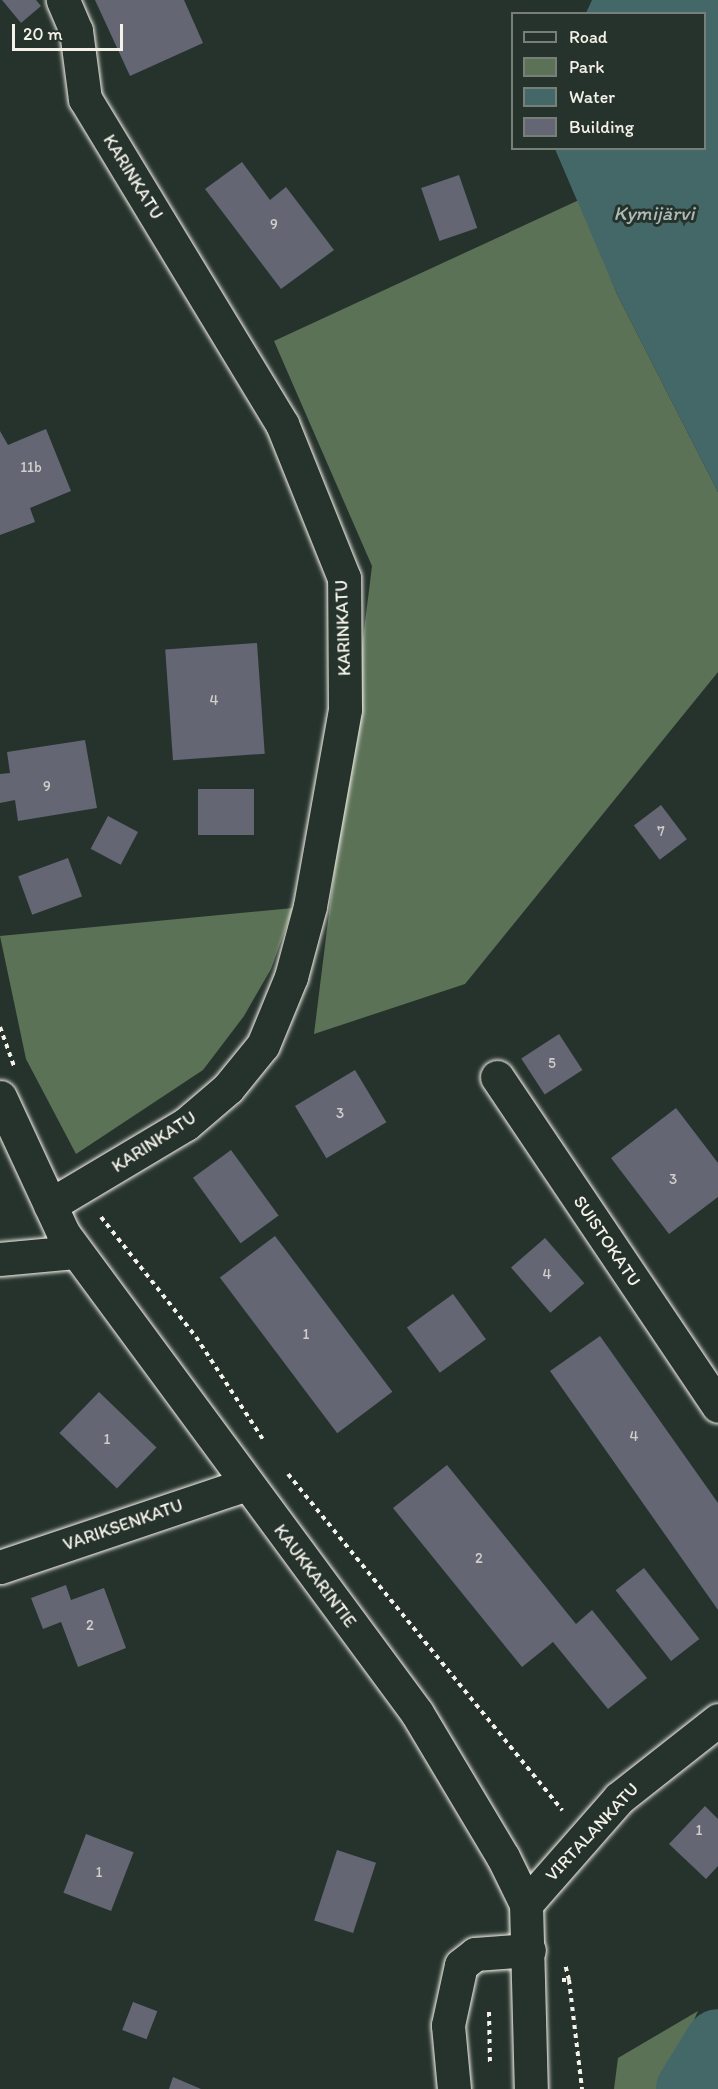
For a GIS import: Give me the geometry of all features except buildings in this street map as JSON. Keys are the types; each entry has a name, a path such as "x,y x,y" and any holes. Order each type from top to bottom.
{"street":[{"name":"KARINKATU","path":"50,1205 186,1124 228,1088 264,1045 291,977 310,906 345,709 344,578 282,424 85,99 76,31 63,0"},
{"name":"SUISTOKATU","path":"497,1077 718,1406"},
{"name":"KAUKKARINTIE","path":"9,1087 50,1205 75,1252 417,1713 526,1904 531,2089"},
{"path":"0,1259 75,1252"},
{"name":"VARIKSENKATU","path":"0,1567 247,1484"},
{"name":"VIRTALANKATU","path":"526,1904 619,1798 718,1720"},
{"path":"454,2089 448,2025 461,1965 475,1954 529,1950"}],"path":[{"path":"0,1027 9,1087"},
{"path":"80,1189 196,1336 271,1451"},
{"path":"284,1468 560,1807"},
{"path":"569,1980 582,2089"}],"green space":[{"path":"579,200 617,294 718,492 718,672 465,984 314,1034 372,566 274,341"},
{"path":"293,908 271,969 244,1016 203,1070 76,1154 26,1059 0,936"},
{"path":"698,2011 663,2089 614,2089 618,2058"}],"water":[{"name":"Kymijärvi","path":"592,0 718,0 718,492 617,294 555,150 706,150 706,12 586,12"}],"waterway":[{"path":"689,2089 718,2042"}]}
